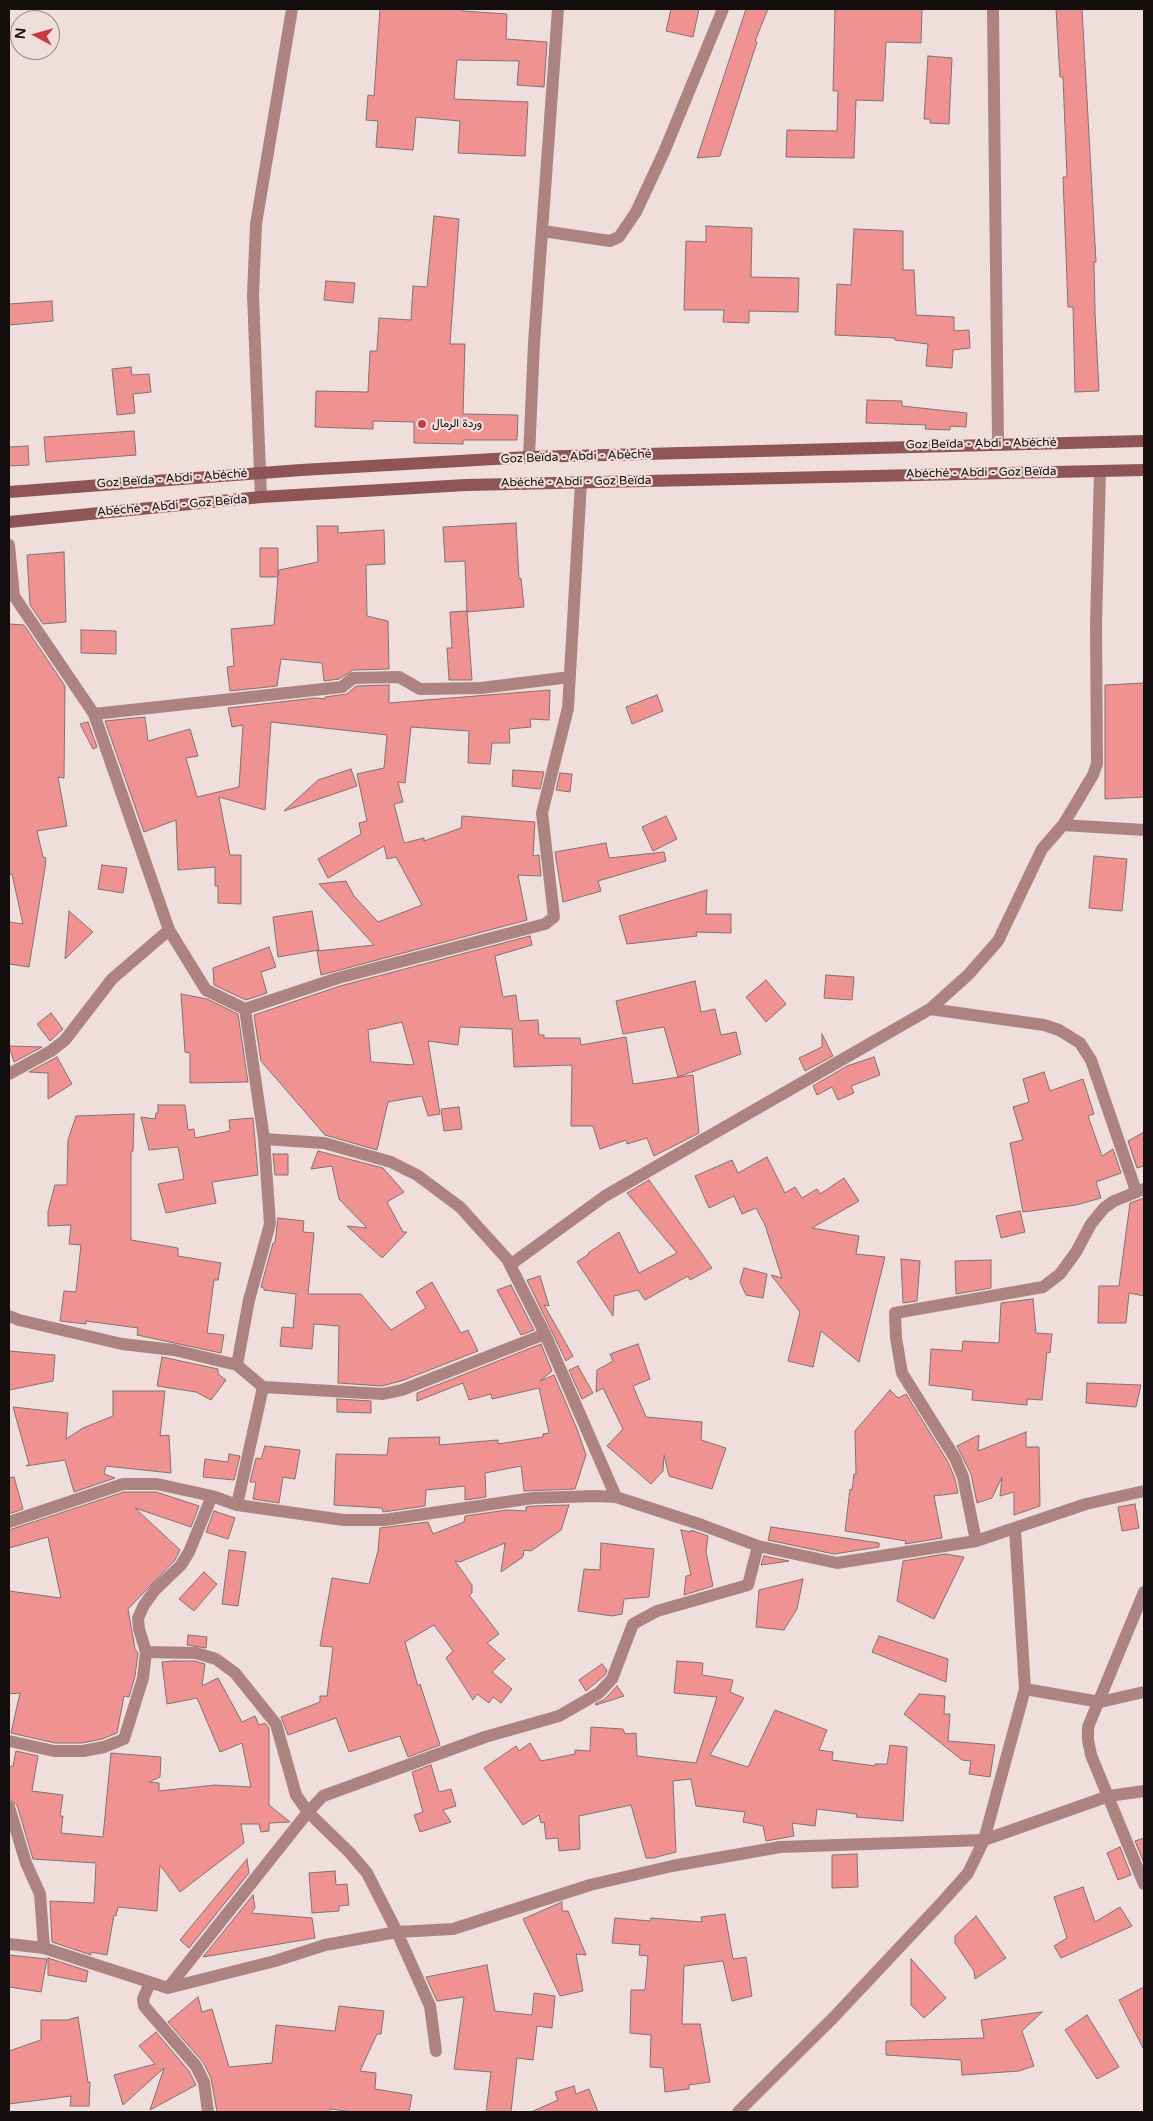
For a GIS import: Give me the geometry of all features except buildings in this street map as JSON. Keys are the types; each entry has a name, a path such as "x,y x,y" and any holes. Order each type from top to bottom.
{"main road":[{"name":"Goz Beïda - Abdi - Abéché","path":"9,492 260,473 528,457 998,443 1144,441"},
{"name":"Abéché - Abdi - Goz Beïda","path":"9,522 261,497 466,485 1144,470"}],"street":[{"path":"261,497 253,295 256,224 292,9"},
{"path":"528,457 534,344 558,9"},
{"path":"543,231 610,241 619,237 636,212 664,152 723,9"},
{"path":"993,9 998,443"},
{"path":"510,1265 605,1196 930,1009 968,975 998,942 1042,849 1063,825 1093,775 1097,764 1096,624 1100,471"},
{"path":"14,596 94,714 169,930 206,990 245,1009 338,978 545,924 554,917 542,812 568,708 581,482"},
{"path":"9,545 14,596 9,609"},
{"path":"94,714 342,687 353,678 399,677 420,689 481,688 570,677"},
{"path":"1063,825 1144,830"},
{"path":"9,1074 65,1040 112,979 169,930"},
{"path":"237,1365 249,1300 270,1224 264,1139 245,1009"},
{"path":"930,1009 1044,1025 1059,1030 1080,1043 1091,1060 1140,1190 1114,1201 1104,1208 1091,1224 1076,1252 1060,1274 1043,1287 895,1313 896,1338 902,1373 955,1458 963,1477 976,1541"},
{"path":"264,1139 324,1143 404,1168 460,1207 510,1265 545,1334 616,1498"},
{"path":"9,1316 112,1342 174,1350 237,1365 263,1387 383,1394 402,1390 545,1334"},
{"path":"237,1504 263,1387"},
{"path":"9,1522 123,1484 158,1484 212,1496 237,1504 344,1520 384,1520 533,1498 616,1498 702,1525 758,1546 837,1563 976,1541 1086,1504 1144,1491"},
{"path":"9,1741 54,1751 83,1751 104,1747 124,1739 143,1678 146,1652 139,1629 138,1618 144,1605 155,1590 181,1565 189,1552 212,1496"},
{"path":"738,2112 834,2017 944,1900 968,1873 984,1840 1025,1689 1015,1529"},
{"path":"168,1988 308,1812 323,1796 484,1737 559,1716 599,1693 612,1679 633,1624 657,1611 748,1585 758,1546"},
{"path":"1144,1592 1100,1702 1088,1727 1088,1740 1092,1755 1144,1884"},
{"path":"146,1652 196,1653 216,1659 235,1673 276,1724 296,1795 308,1812 350,1853 367,1873 397,1932 430,2006 436,2051"},
{"path":"1025,1689 1100,1702 1144,1692"},
{"path":"9,1944 44,1948 168,1988 275,1961 325,1945 397,1932 453,1929 590,1885 672,1866 780,1847 984,1840 1109,1796 1144,1791"},
{"path":"9,1807 26,1863 40,1894 44,1948"},
{"path":"150,1983 143,1999 144,2006 196,2066 204,2082 208,2112"}],"place":[{"name":"وردة الرمال","path":"422,424"}]}
